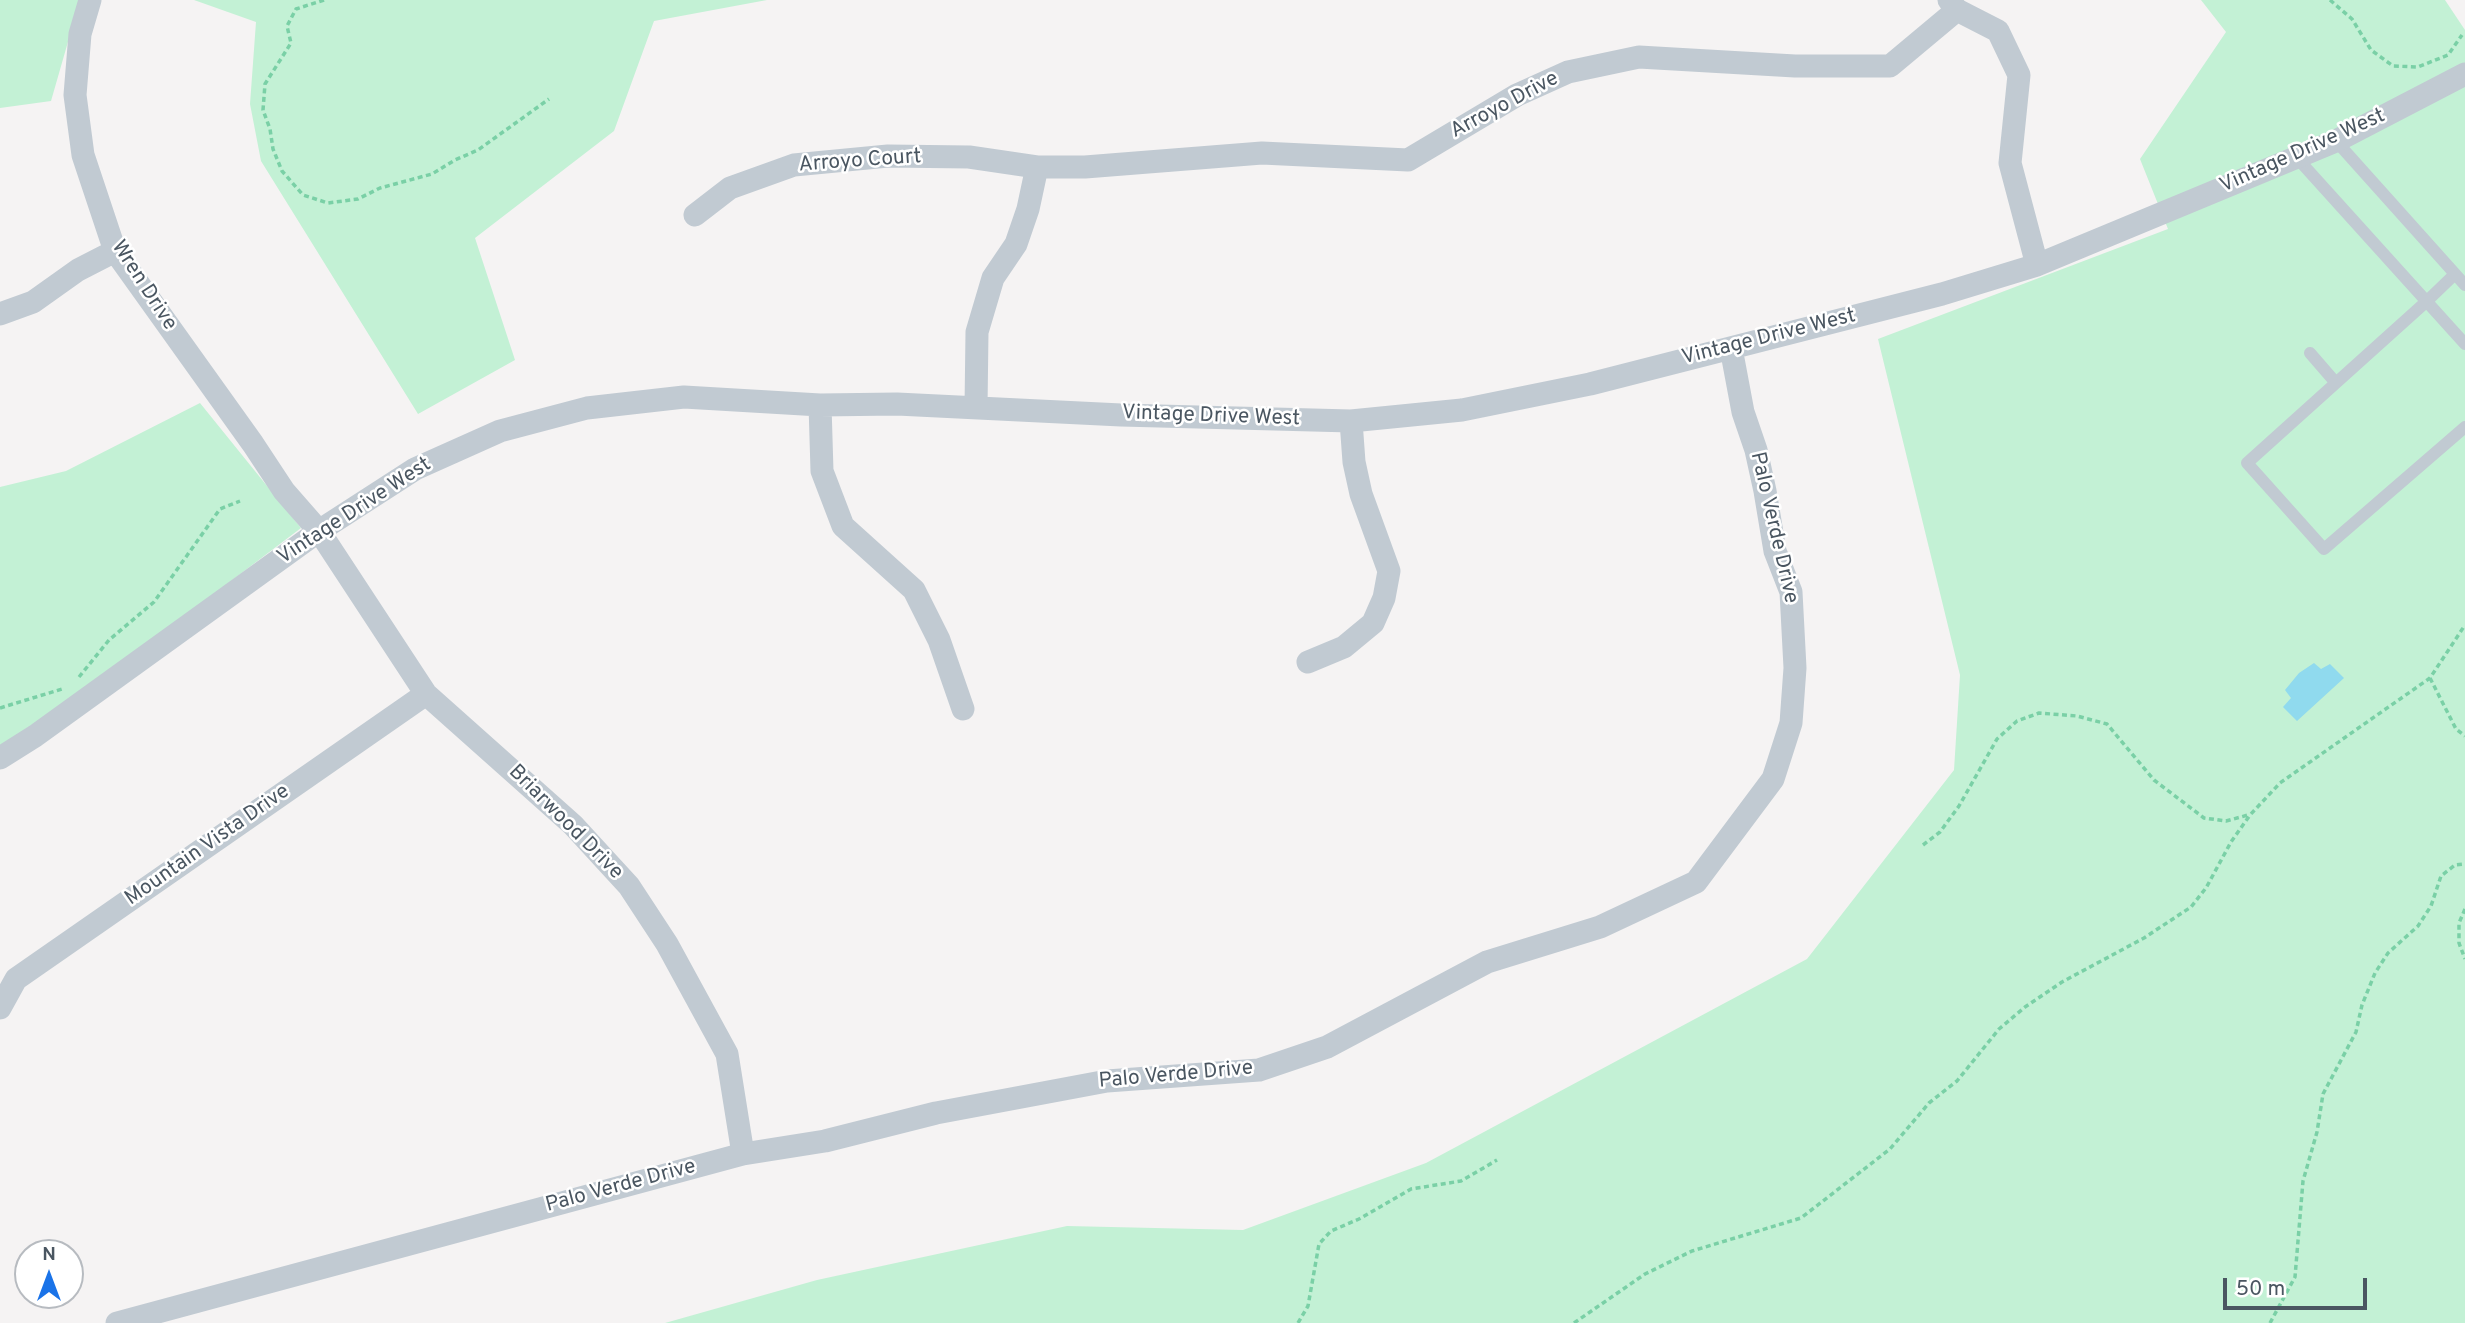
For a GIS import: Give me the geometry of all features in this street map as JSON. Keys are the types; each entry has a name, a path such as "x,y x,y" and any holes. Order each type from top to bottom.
{"street":[{"name":"Wren Drive","path":"90,0 80,34 75,95 83,155 115,251 284,491 319,531"},
{"path":"1953,5 1998,31 2019,75 2010,163 2037,265"},
{"name":"Arroyo Drive","path":"1037,167 1085,167 1262,153 1408,160 1517,95 1569,72 1639,57 1795,66 1890,66 1953,5"},
{"name":"Vintage Drive West","path":"0,758 35,736 319,531 415,469 500,431 587,408 684,397 820,405 897,404 1121,415 1351,421 1462,410 1590,384 1942,294 2037,265 2336,141 2465,74"},
{"name":"Arroyo Court","path":"695,215 730,188 794,165 888,156 969,157 1037,167"},
{"path":"976,408 977,331 993,278 1016,244 1028,209 1037,167"},
{"path":"0,314 33,302 78,270 115,251"},
{"name":"Palo Verde Drive","path":"117,1323 743,1154 825,1141 936,1113 1107,1081 1259,1070 1327,1047 1487,962 1600,927 1696,881 1773,779 1790,723 1795,668 1791,592 1775,551 1765,491 1756,450 1743,412 1731,348"},
{"path":"820,405 822,471 843,526 914,590 939,640 963,709"},
{"path":"1308,662 1343,647 1373,623 1384,598 1389,571 1361,494 1354,462 1351,421"},
{"name":"Briarwood Drive","path":"319,531 426,694 573,825 629,886 667,944 727,1054 743,1154"},
{"name":"Mountain Vista Drive","path":"0,1008 16,979 426,694"}],"lane":[{"path":"2336,141 2465,285"},
{"path":"2297,158 2465,344"},
{"path":"2455,274 2247,463 2324,549 2465,427"},
{"path":"2310,353 2336,383"}],"path":[{"path":"324,0 296,9 287,26 291,43 265,84 262,110 282,171 303,195 328,203 358,200 380,188 432,174 478,150 550,99"},
{"path":"2329,0 2351,19 2371,50 2393,66 2418,67 2448,55 2462,35"},
{"path":"0,708 72,686 109,640 154,602 220,509 240,501"},
{"path":"1574,1323 1646,1273 1692,1251 1801,1218 1890,1149 1929,1102 1957,1081 1999,1029 2025,1007 2062,982 2144,938 2191,907 2206,888 2250,815 2280,783 2430,678 2465,625"},
{"path":"2430,678 2456,729 2465,736"},
{"path":"1923,845 1940,832 1959,806 1997,739 2017,721 2039,713 2077,716 2107,723 2154,780 2204,818 2225,821 2250,815"},
{"path":"2270,1323 2295,1277 2303,1181 2317,1132 2323,1094 2356,1032 2362,1005 2375,973 2388,953 2418,926 2431,906 2441,876 2455,865 2465,864"},
{"path":"2465,909 2459,923 2459,943 2465,959"},
{"path":"1298,1323 1308,1306 1320,1244 1331,1231 1359,1219 1411,1189 1461,1181 1497,1160"}],"green space":[{"path":"0,0 80,0 51,101 0,108"},
{"path":"194,0 767,0 654,21 614,131 475,238 515,360 418,414 261,161 250,104 256,22"},
{"path":"2201,0 2445,0 2465,30 2465,1323 665,1323 817,1280 1067,1226 1243,1230 1426,1163 1807,959 1954,770 1960,675 1878,339 2168,229 2140,159 2226,32"},
{"path":"200,403 301,528 107,675 0,746 0,487 66,471"}],"water":[{"path":"2314,663 2321,669 2330,664 2344,678 2297,721 2283,707 2291,698 2285,690 2299,673"}]}
